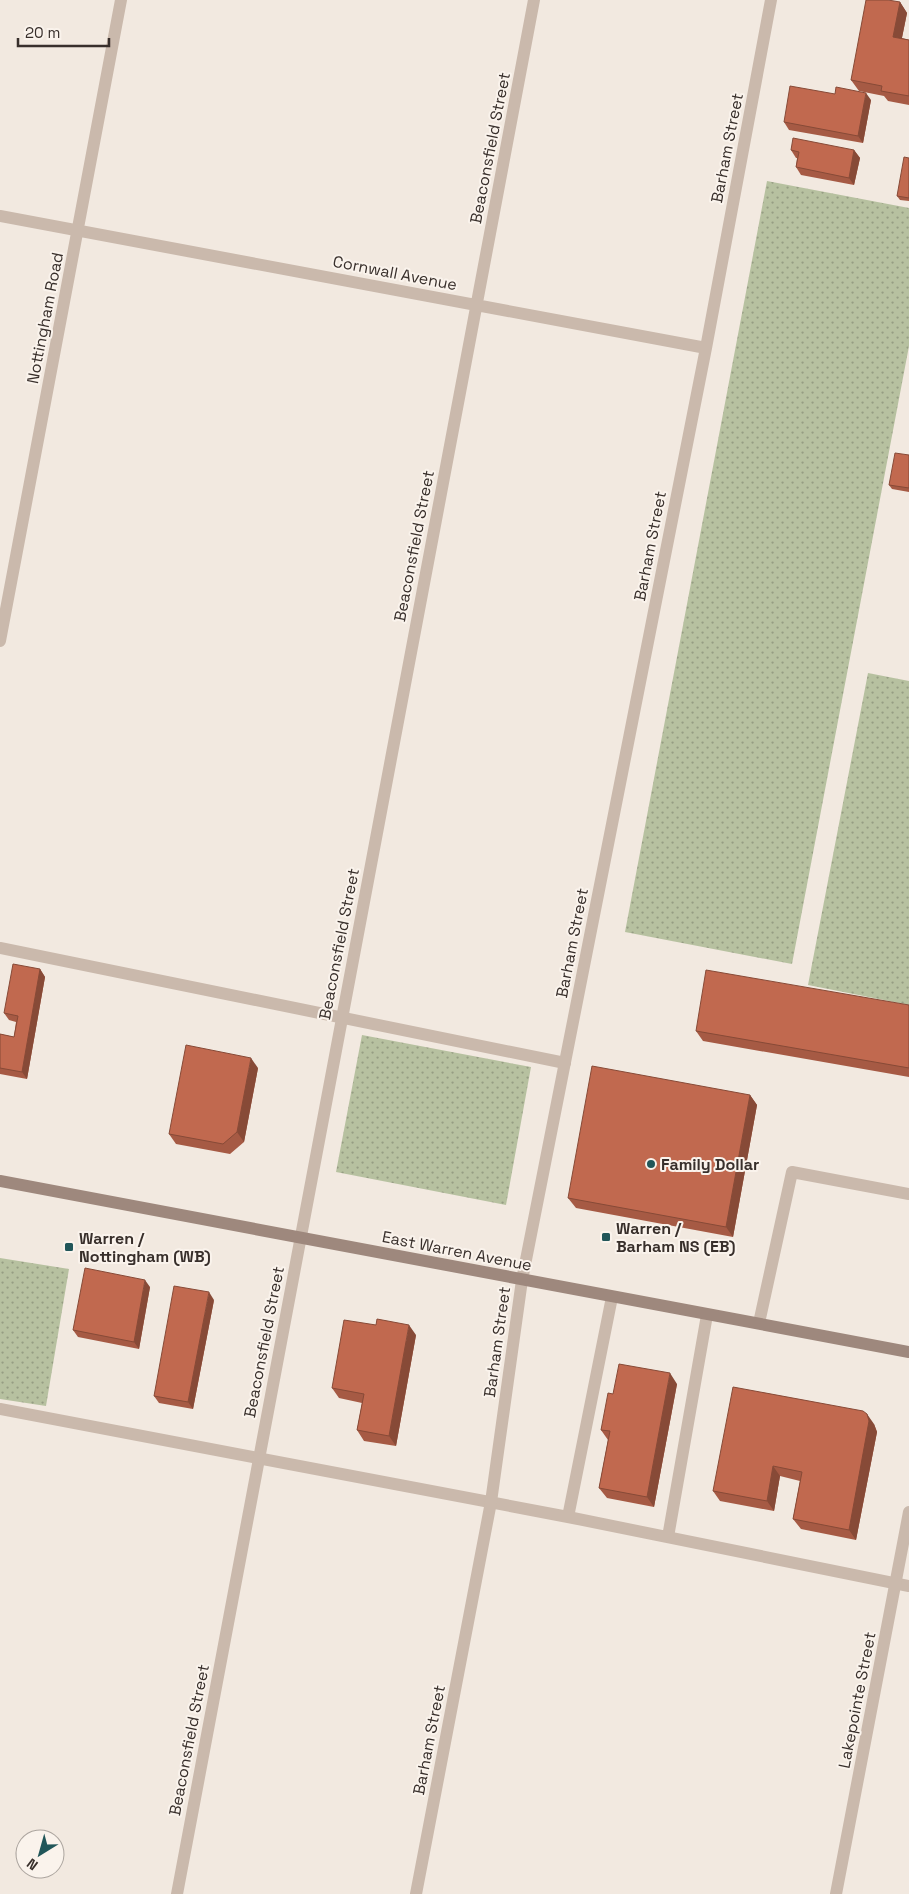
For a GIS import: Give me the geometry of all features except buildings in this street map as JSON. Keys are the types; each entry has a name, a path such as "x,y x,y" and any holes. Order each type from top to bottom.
{"main road":[{"name":"East Warren Avenue","path":"0,1181 909,1352"}],"street":[{"name":"Nottingham Road","path":"0,641 121,0"},
{"name":"Beaconsfield Street","path":"177,1894 534,0"},
{"name":"Barham Street","path":"416,1894 491,1502 522,1280 706,348 771,0"},
{"name":"Cornwall Avenue","path":"0,216 706,348"},
{"path":"0,948 565,1063"},
{"path":"759,1324 792,1172 909,1194"},
{"path":"568,1517 612,1297"},
{"path":"668,1537 707,1315"},
{"path":"0,1409 491,1502 909,1586"},
{"name":"Lakepointe Street","path":"836,1894 909,1512"}],"green space":[{"path":"767,181 909,208 909,346 792,964 625,932"},
{"path":"868,673 909,681 909,1005 808,985"},
{"path":"362,1035 531,1067 506,1205 336,1172"},
{"path":"0,1258 69,1269 46,1406 0,1399"}],"place":[{"name":"Family Dollar","path":"651,1164"},
{"name":"Warren / Barham NS (EB)","path":"606,1237"},
{"name":"Warren / Nottingham (WB)","path":"69,1247"}]}
